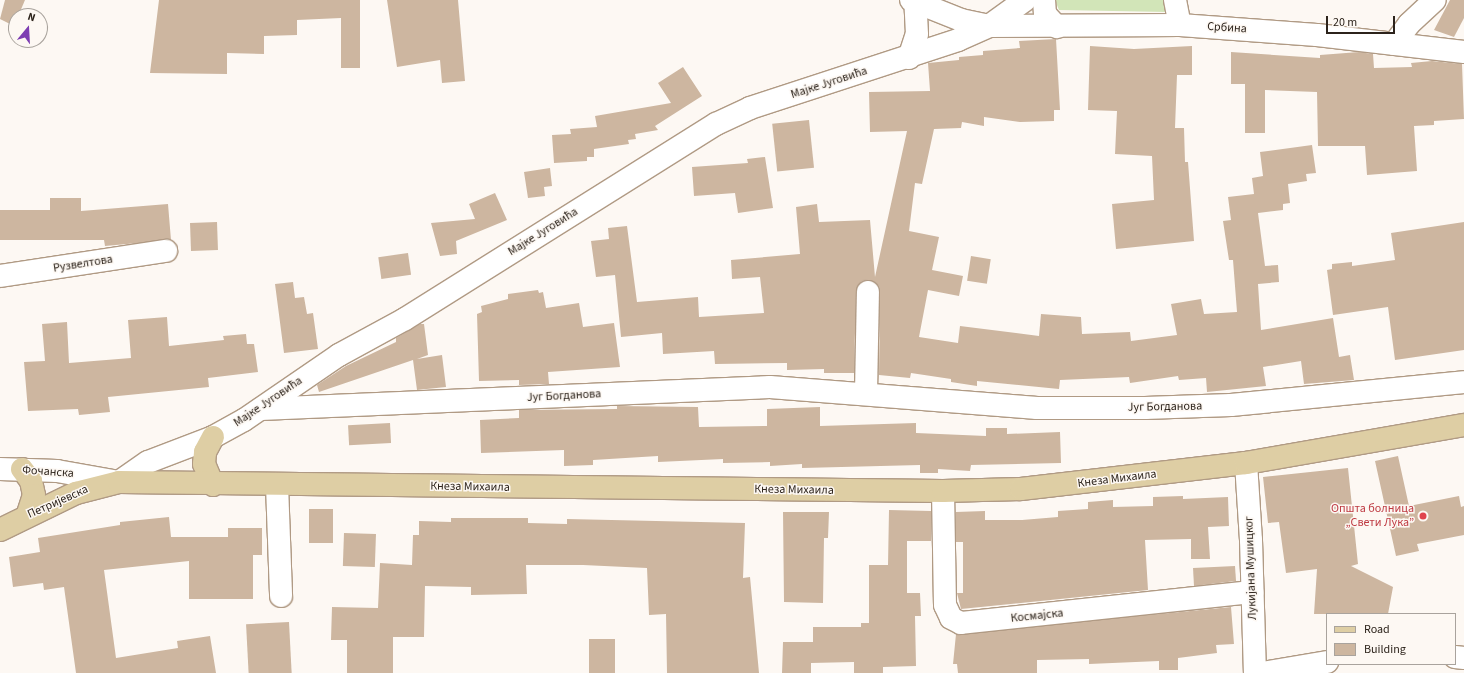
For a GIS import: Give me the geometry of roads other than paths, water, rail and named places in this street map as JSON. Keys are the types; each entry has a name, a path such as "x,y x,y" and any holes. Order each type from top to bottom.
{"main road":[{"name":"Кнеза Михаила","path":"119,482 213,485 943,491 1036,487 1246,463 1464,425"},
{"path":"213,437 205,452 204,464 213,485"},
{"path":"22,470 31,481 34,494 27,516"},
{"name":"Петријевска","path":"0,530 76,493 119,482"}],"street":[{"path":"909,58 917,34 914,0 961,20 989,26 1025,0"},
{"path":"1044,0 1045,14 1057,27"},
{"path":"1175,0 1180,25"},
{"path":"1394,44 1409,24 1435,0"},
{"name":"Србина","path":"989,26 1057,27 1180,25 1394,44 1464,52"},
{"name":"Мајке Југовића","path":"119,482 148,462 213,437 261,409 326,364 405,319 716,124 750,108 909,58 989,26"},
{"name":"Рузвелтова","path":"0,276 166,251"},
{"path":"866,393 868,292"},
{"name":"Југ Богданова","path":"261,409 770,386 1037,408 1145,408 1231,405 1464,382"},
{"name":"Лукијана Мушицког","path":"1246,463 1255,673"},
{"name":"Фочанска","path":"0,469 57,471 119,482"},
{"path":"277,485 281,596"},
{"name":"Космајска","path":"943,491 945,605 952,618 960,623 1252,592"},
{"path":"1262,673 1326,662"}],"place":[{"name":"Општа болница „Свети Лука”","path":"1423,516"}]}
